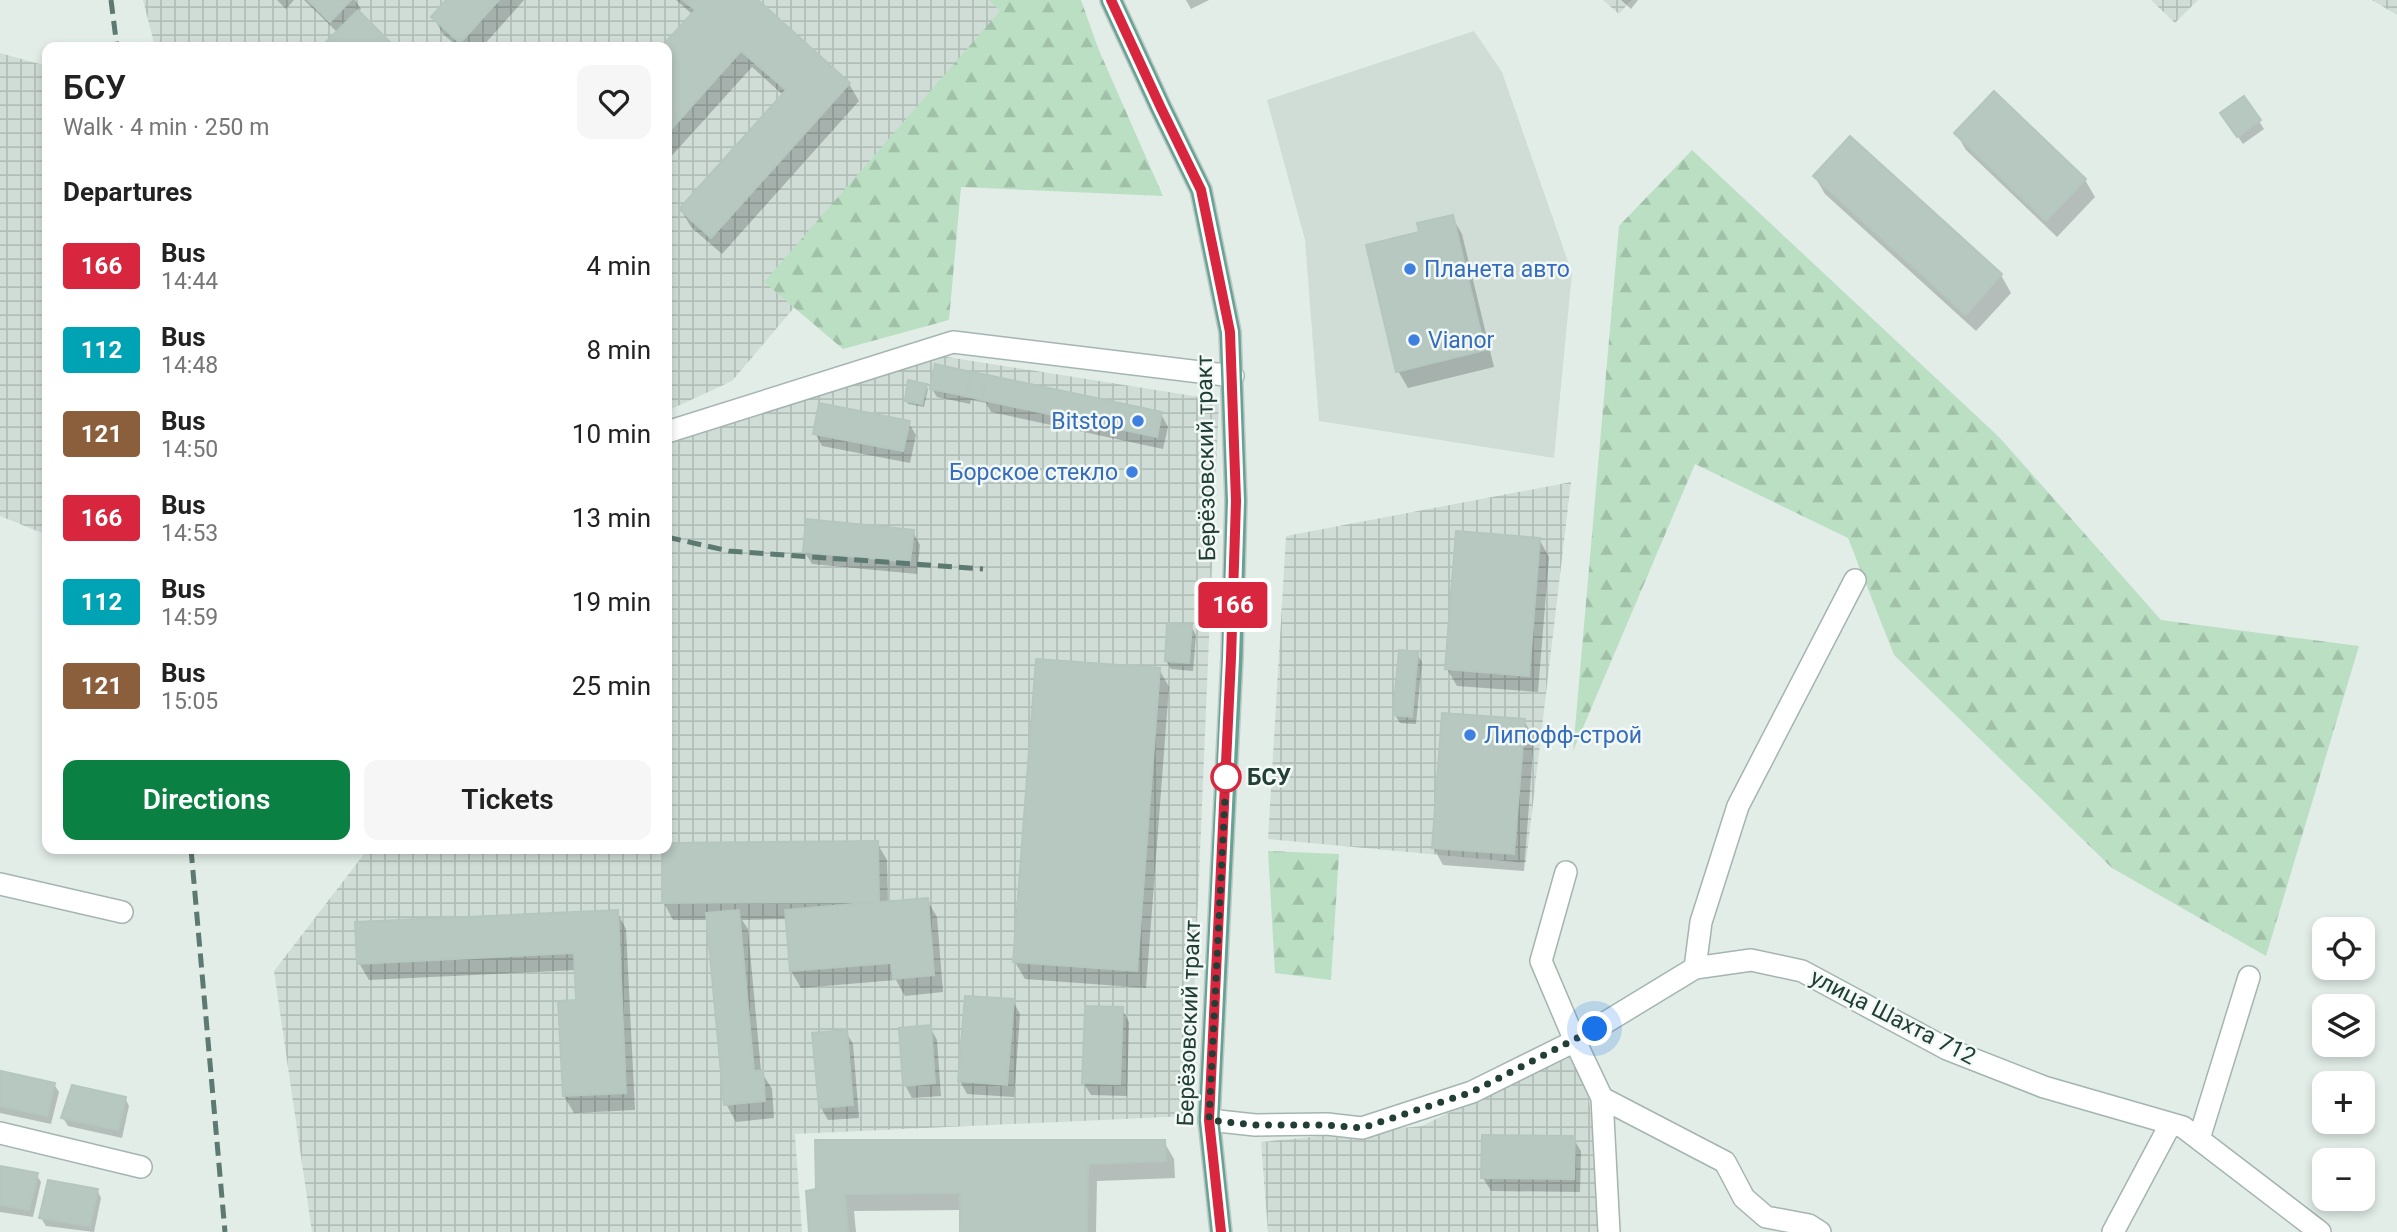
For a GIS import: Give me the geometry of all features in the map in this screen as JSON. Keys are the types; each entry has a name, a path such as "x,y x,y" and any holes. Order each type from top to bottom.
{"main road":[{"name":"Берёзовский тракт","path":"1111,0 1201,190 1230,332 1236,501 1209,1120 1221,1232"}],"street":[{"path":"672,430 953,342 1233,376"},
{"path":"1695,968 1700,922 1738,806 1855,580"},
{"path":"1566,872 1541,961 1602,1098 1609,1232"},
{"path":"0,884 122,912"},
{"name":"улица Шахта 712","path":"1209,1120 1255,1125 1362,1128 1472,1092 1575,1041 1695,968 1751,960 1802,971 1947,1049 2044,1087 2183,1127 2320,1232"},
{"path":"2199,1139 2249,977"},
{"path":"1602,1098 1724,1162 1744,1198 1766,1217 1809,1225 1820,1232"},
{"path":"2113,1232 2170,1125"},
{"path":"0,1133 141,1167"}],"shaded area":[{"path":"143,0 1031,0 1044,12 732,381 672,409 672,42 154,42"},
{"path":"1603,0 1631,0 1619,14"},
{"path":"2151,0 2198,0 2175,23"},
{"path":"2372,0 2397,0 2397,15"},
{"path":"1474,31 1502,72 1572,273 1554,458 1319,421 1305,240 1267,100"},
{"path":"0,53 42,65 42,533 0,516"},
{"path":"941,356 1219,400 1189,1116 795,1134 802,1232 312,1232 274,971 364,854 672,854 672,442"},
{"path":"1571,482 1526,863 1268,839 1286,536"},
{"path":"1583,1045 1604,1232 1268,1232 1261,1142 1422,1126"}],"green space":[{"path":"989,0 1081,0 1098,48 1163,196 961,187 949,320 843,349 764,282 1000,11"},
{"path":"1692,150 2000,438 2161,620 2359,646 2266,956 2112,868 1894,655 1848,538 1695,464 1573,751 1619,226"},
{"path":"1268,851 1339,854 1331,980 1275,973"}],"building":[{"path":"308,0 351,0 330,22"},
{"path":"446,0 499,0 461,42 431,17"},
{"path":"683,0 758,0 850,83 711,238 679,209 786,90 741,51 672,128 672,42 666,42 695,10"},
{"path":"358,10 390,42 326,42"},
{"path":"1994,91 2086,179 2046,221 1954,133"},
{"path":"2244,96 2261,120 2237,137 2220,113"},
{"path":"1850,136 2002,274 1966,315 1813,176"},
{"path":"1453,215 1485,350 1396,372 1366,245 1419,232 1417,223"},
{"path":"935,364 971,372 966,396 930,389"},
{"path":"971,372 987,375 982,400 966,396"},
{"path":"987,375 1162,412 1157,437 982,400"},
{"path":"908,380 927,384 922,404 905,401"},
{"path":"819,403 910,421 903,451 813,434"},
{"path":"806,519 914,530 910,562 803,552"},
{"path":"1456,531 1540,538 1529,676 1445,669"},
{"path":"1167,623 1192,625 1189,663 1165,661"},
{"path":"1399,650 1418,652 1412,717 1393,715"},
{"path":"1036,659 1160,668 1137,971 1013,962"},
{"path":"1442,713 1525,719 1514,854 1432,848"},
{"path":"878,841 879,902 662,903 662,854 672,854 672,843"},
{"path":"928,898 934,975 893,979 891,963 790,971 785,910"},
{"path":"618,910 626,1093 563,1096 558,1001 576,1000 574,953 357,964 355,922"},
{"path":"739,910 754,1071 763,1070 765,1101 724,1105 706,913"},
{"path":"965,996 1014,999 1007,1085 958,1081"},
{"path":"1085,1006 1123,1007 1120,1084 1082,1083"},
{"path":"931,1025 935,1083 903,1086 899,1028"},
{"path":"847,1030 853,1105 819,1108 812,1033"},
{"path":"1,1071 55,1083 47,1116 0,1106"},
{"path":"72,1085 126,1097 118,1130 61,1118"},
{"path":"1482,1135 1575,1136 1574,1179 1481,1178"},
{"path":"815,1140 1165,1140 1166,1161 1088,1164 1087,1232 960,1232 960,1193 845,1194 848,1232 809,1232 806,1191 816,1189"},
{"path":"0,1166 38,1173 29,1210 0,1205"},
{"path":"48,1180 98,1189 90,1226 39,1218"}],"railway":[{"path":"111,0 116,42"},
{"path":"672,538 729,551 983,569"},
{"path":"191,854 225,1232"}],"bus line":[{"name":"166","path":"1111,0 1201,190 1230,332 1236,501 1209,1120 1221,1232"}],"place":[{"name":"Планета авто","path":"1410,269"},
{"name":"Vianor","path":"1414,340"},
{"name":"Bitstop","path":"1138,421"},
{"name":"Борское стекло","path":"1132,472"},
{"name":"Липофф-строй","path":"1470,735"},
{"name":"БСУ","path":"1226,777"}],"route":[{"path":"1226,777 1209,1120 1255,1125 1362,1128 1472,1092 1595,1029"}]}
